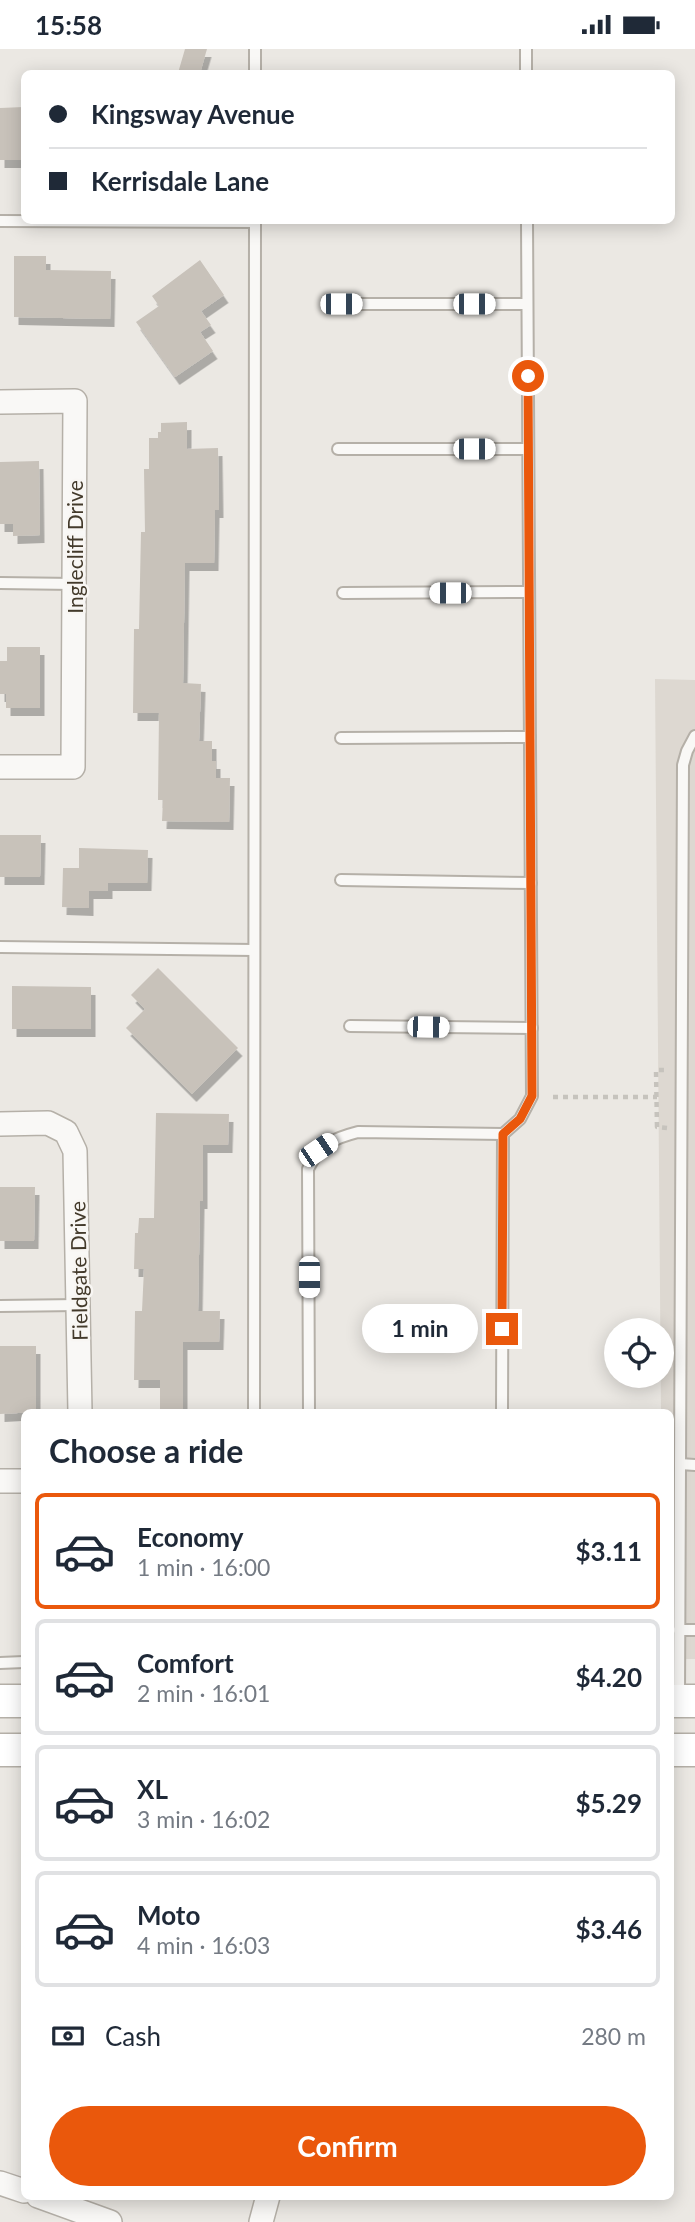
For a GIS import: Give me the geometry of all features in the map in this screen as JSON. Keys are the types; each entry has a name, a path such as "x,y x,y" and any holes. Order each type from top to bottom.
{"main road":[{"path":"0,1701 21,1701"},
{"path":"0,1750 21,1750"},
{"path":"674,1750 695,1750"}],"street":[{"name":"Inglecliff Drive","path":"0,402 75,401 73,767 0,767"},
{"name":"Fieldgate Drive","path":"0,1124 48,1123 66,1132 75,1151 80,1409"},
{"path":"0,1481 21,1481"},
{"path":"0,2183 21,2190"},
{"path":"46,2200 82,2218 110,2222"},
{"path":"261,2222 267,2200"}],"lane":[{"path":"255,49 255,70"},
{"path":"526,49 526,70"},
{"path":"0,222 21,222"},
{"path":"254,1409 255,224"},
{"path":"309,1409 308,1169 318,1150 336,1138 358,1132 503,1134 520,1119 532,1096 527,224"},
{"path":"341,304 527,304"},
{"path":"338,449 528,449"},
{"path":"0,583 74,584"},
{"path":"343,593 529,592"},
{"path":"681,1701 679,1630 683,765 694,736"},
{"path":"341,738 530,737"},
{"path":"341,880 531,883"},
{"path":"0,947 254,950"},
{"path":"350,1026 532,1028"},
{"path":"682,1100 695,1100"},
{"path":"502,1409 503,1134"},
{"path":"0,1305 78,1305"},
{"path":"680,1464 695,1465"},
{"path":"679,1630 695,1630"},
{"path":"0,1663 21,1663"}],"path":[{"path":"553,1097 657,1097"}],"shaded area":[{"path":"655,679 695,680 695,1659 674,1659 674,1409 661,1409 661,1388 674,1388 674,1318 660,1318"}],"building":[{"path":"185,49 207,49 201,70 179,70"},
{"path":"21,107 21,160 0,160 0,108"},
{"path":"14,256 46,256 46,270 111,271 110,319 14,317"},
{"path":"200,260 224,295 201,311 211,325 200,332 213,351 175,377 136,322 159,306 152,296"},
{"path":"187,422 187,449 218,448 219,510 215,510 214,563 185,563 183,683 201,684 199,741 212,741 212,761 216,761 216,778 230,778 229,822 162,821 163,800 158,800 159,713 133,713 134,629 139,629 141,532 145,532 144,469 149,469 149,438 158,438 161,423"},
{"path":"39,461 40,535 13,536 13,524 0,524 0,462"},
{"path":"7,647 40,647 40,708 6,708 6,694 0,694 0,661 7,661"},
{"path":"0,835 41,835 40,877 0,877"},
{"path":"79,848 148,850 147,883 108,883 108,891 89,891 89,908 62,907 63,868 79,868"},
{"path":"158,968 238,1048 192,1094 126,1028 145,1009 131,995"},
{"path":"12,986 91,987 91,1029 12,1029"},
{"path":"156,1113 229,1114 228,1145 203,1145 203,1201 200,1201 198,1311 220,1311 219,1342 183,1342 183,1409 160,1409 160,1380 134,1380 135,1311 142,1311 144,1269 134,1269 135,1233 138,1233 139,1218 154,1218"},
{"path":"0,1187 35,1187 34,1241 0,1241"},
{"path":"0,1346 36,1346 36,1409 0,1414"}],"route":[{"path":"502,1329 503,1134 520,1119 532,1096 528,376"}]}
